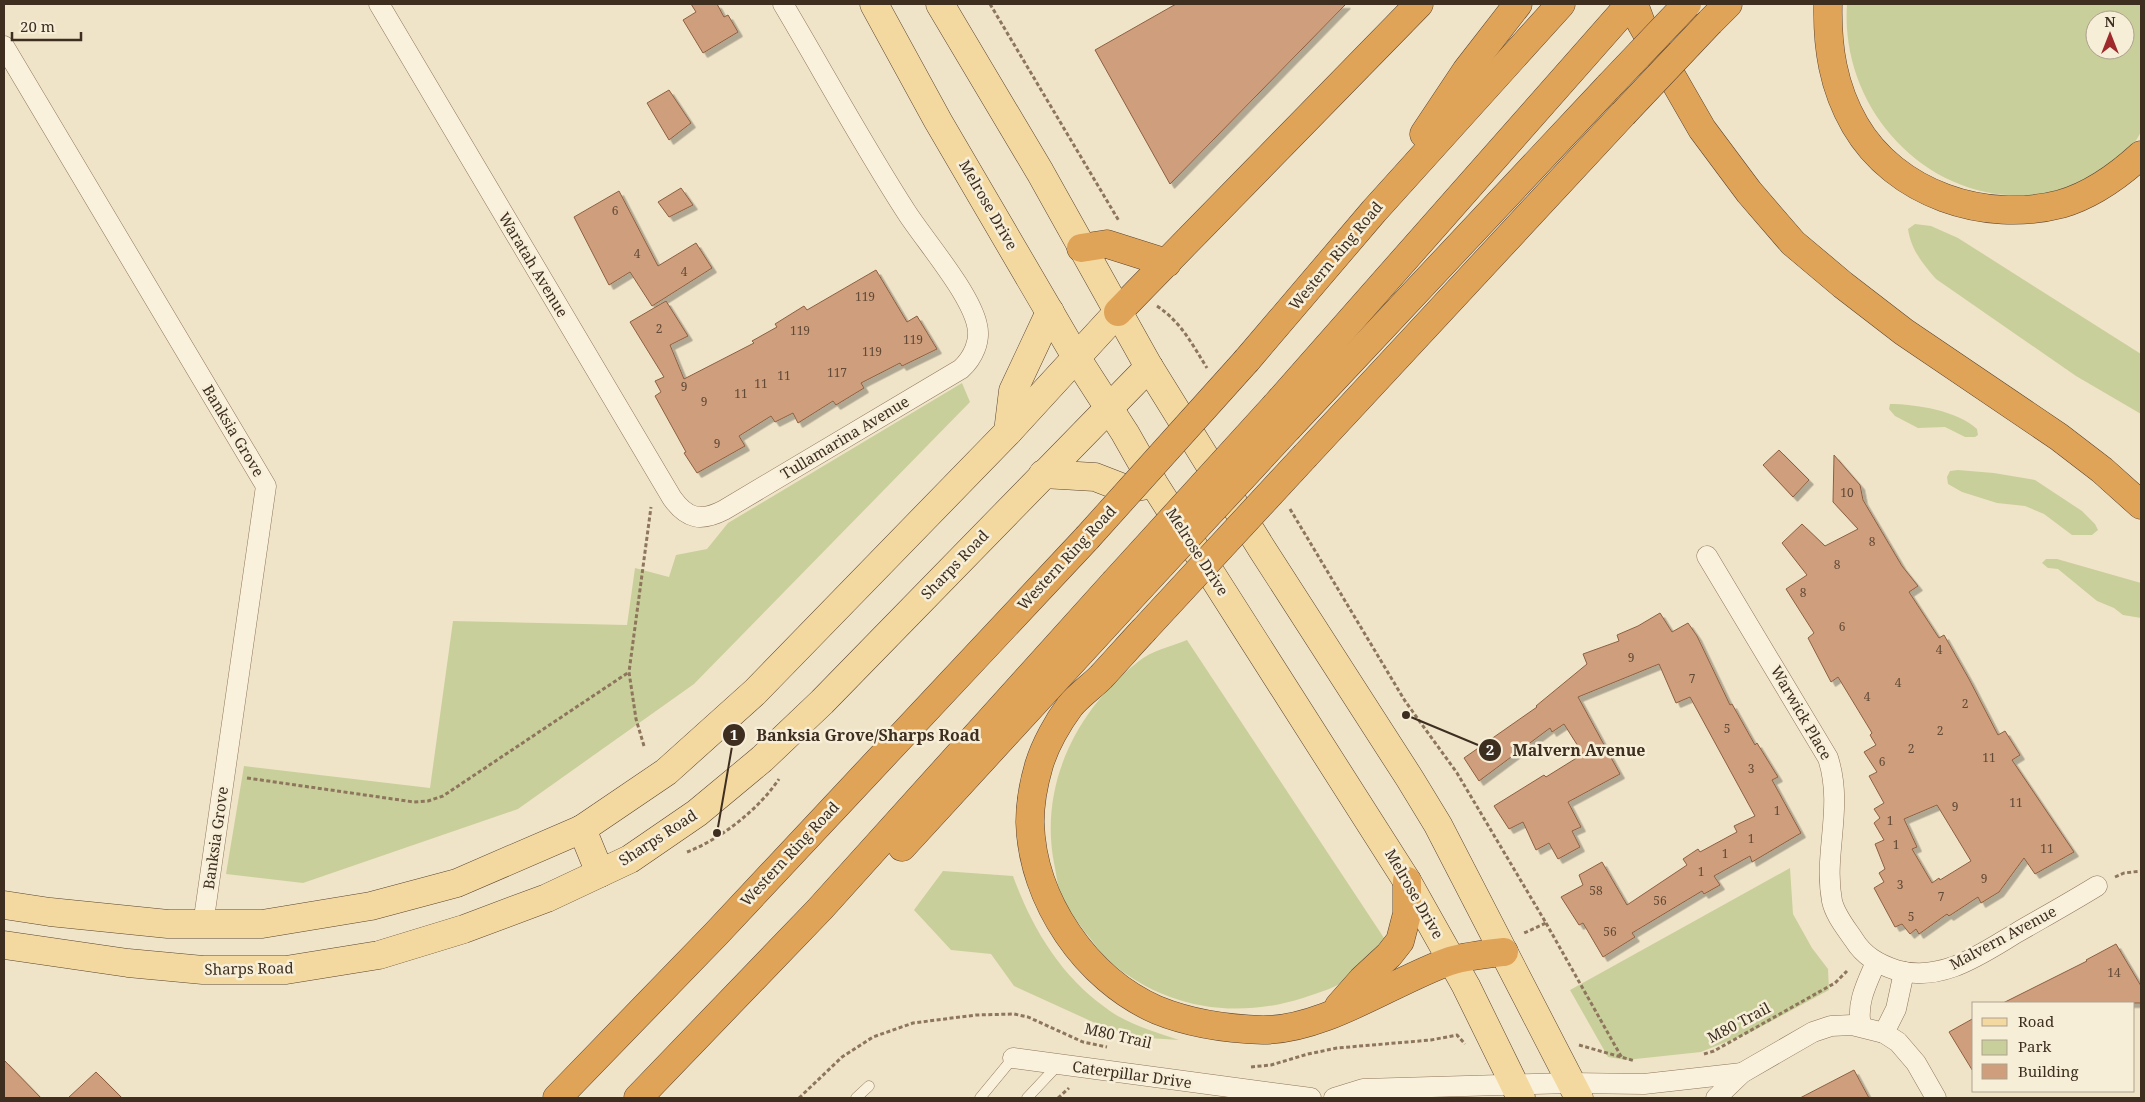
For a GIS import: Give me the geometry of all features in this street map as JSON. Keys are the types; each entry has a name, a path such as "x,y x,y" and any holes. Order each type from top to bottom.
{"highway":[{"path":"1118,312 1419,4"},
{"path":"1374,211 1466,71 1518,4"},
{"name":"Western Ring Road","path":"557,1098 716,934 1087,538 1247,360 1374,211 1561,4"},
{"path":"1282,416 1591,46 1630,4"},
{"path":"1634,4 1641,23 1702,129 1749,192 1794,243 1843,286 1904,332 2059,437 2102,470 2141,504"},
{"path":"638,1098 1120,593 1282,416 1609,86 1687,4"},
{"path":"1828,4 1828,43 1832,66 1838,86 1855,126 1868,144 1897,172 1934,194 1976,207 1999,210 2042,208 2061,204 2091,192 2109,182 2141,155"},
{"path":"1504,952 1452,961 1333,1013 1296,1025 1265,1030 1232,1028 1199,1022 1157,1010 1126,993 1096,968 1074,942 1056,914 1040,879 1033,851 1030,821 1039,763 1054,732 1071,705 1099,678 1719,13"},
{"path":"1082,248 1107,244 1167,263"},
{"path":"1333,1013 1400,941 1407,914 1407,880"}],"main road":[{"name":"Melrose Drive","path":"874,4 938,121 1076,357 1154,484 1407,880 1452,961 1518,1092"},
{"path":"940,4 1040,172 1149,367 1438,826 1575,1091"},
{"path":"1008,432 1013,391 1050,312"},
{"path":"4,905 134,922 204,925 262,924 371,906 457,883 582,829 666,772 726,720 1008,432 1118,312"},
{"name":"Sharps Road","path":"4,945 128,963 203,970 286,970 379,955 464,929 547,898 630,859 697,813 762,759 822,702 1149,367"},
{"path":"1043,474 1095,477 1126,489 1154,484"},
{"path":"582,829 600,873"}],"street":[{"name":"Waratah Avenue","path":"379,4 672,498 679,508 688,515 696,517"},
{"name":"Tullamarina Avenue","path":"696,517 706,518 724,510 961,369 973,354 977,338 977,325 968,303 907,213 783,4"},
{"name":"Banksia Grove","path":"4,46 266,486 204,925"},
{"name":"Warwick Place","path":"1708,556 1828,758 1835,786 1831,870 1832,903 1838,916 1870,957"},
{"name":"Malvern Avenue","path":"1870,957 1904,972 1934,973 1962,963 2097,886"},
{"path":"1861,1026 1860,1002 1870,957"},
{"path":"1884,1033 1896,1009 1904,972"},
{"path":"1716,1098 1742,1073 1822,1029 1839,1025 1861,1026 1884,1033 1898,1042 1910,1055 1936,1098"},
{"name":"Caterpillar Drive","path":"1013,1058 1311,1098"},
{"path":"1334,1098 1363,1089 1518,1092 1575,1091 1742,1073"}],"lane":[{"path":"980,1098 1013,1058"},
{"path":"1027,1098 1058,1065"},
{"path":"857,1097 869,1086"},
{"path":"857,1097 870,1098"}],"path":[{"path":"990,4 1123,228 1141,238 1137,252"},
{"path":"644,746 636,719 629,672 651,507"},
{"path":"247,778 414,802 428,801 443,796 629,672"},
{"path":"1546,924 1622,1058"},
{"name":"M80 Trail","path":"1696,1057 1714,1051 1835,983 1870,957"},
{"name":"M80 Trail","path":"799,1098 842,1057 873,1037 913,1023 976,1015 1014,1014 1028,1017 1083,1042 1116,1049"},
{"path":"1245,1067 1271,1066 1308,1054 1337,1048 1430,1040 1457,1035"},
{"path":"1579,1045 1638,1062"}],"green space":[{"path":"1847,4 2141,4 2141,131 2124,153 2087,183 2080,186 2053,192 2011,195 1972,189 1936,173 1905,149 1879,119 1860,84 1849,46"},
{"path":"1915,224 1931,226 1958,238 2141,354 2141,414 2076,376 1936,279 1922,262 1912,244 1908,229"},
{"path":"962,383 970,402 694,684 518,809 303,883 226,874 244,766 430,788 453,621 627,625 635,568 669,577 676,555 707,549 728,523"},
{"path":"1890,404 1912,405 1948,413 1969,423 1977,429 1978,435 1975,437 1965,437 1945,427 1918,428 1895,416 1889,409"},
{"path":"1950,471 1994,473 2035,480 2082,511 2095,524 2098,530 2092,535 2072,535 2044,514 2025,506 1997,503 1962,492 1948,484 1947,477"},
{"path":"2046,559 2057,559 2141,583 2141,618 2123,615 2114,608 2097,601 2058,569 2048,568 2042,563"},
{"path":"1187,640 1386,941 1351,977 1340,984 1303,998 1277,1005 1251,1008 1225,1008 1200,1005 1176,999 1152,989 1129,976 1108,960 1077,921 1060,892 1051,834 1052,805 1058,777 1068,750 1081,725 1097,702 1117,680 1144,657"},
{"path":"1790,868 1793,914 1812,948 1828,969 1829,990 1751,1032 1701,1052 1626,1060 1608,1057 1570,990"},
{"path":"943,871 1013,876 1029,914 1049,949 1075,981 1106,1008 1122,1018 1141,1027 1179,1040 1133,1037 1095,1023 1014,986 991,954 951,950 914,910"}],"building":[{"path":"691,4 717,4 724,17 728,15 738,32 703,53 683,20 696,12"},
{"path":"1176,4 1346,4 1170,184 1095,50"},
{"path":"669,90 691,123 669,140 647,103"},
{"path":"681,188 693,205 669,217 658,202"},
{"path":"619,191 658,266 696,243 712,268 652,306 630,272 609,285 574,217"},
{"path":"876,270 907,322 917,316 937,349 902,366 900,363 861,383 864,388 836,405 833,401 798,423 793,413 775,422 771,416 739,436 745,446 697,473 684,453 686,452 655,396 661,392 655,381 664,377 630,322 666,301 688,336 670,345 684,379 754,343 752,341 777,327 775,324 804,306 807,310"},
{"path":"1779,450 1809,480 1793,497 1763,465"},
{"path":"1834,455 1860,485 1863,500 1902,566 1918,586 1909,592 1939,638 1944,635 1998,735 2005,731 2020,755 2012,760 2074,852 2035,874 2024,858 1999,892 1981,903 1978,897 1949,916 1947,914 1919,934 1916,929 1910,934 1902,924 1895,927 1874,888 1884,882 1879,873 1885,869 1875,844 1884,840 1874,823 1880,818 1874,809 1884,803 1869,776 1877,772 1864,752 1876,745 1870,735 1872,733 1838,677 1831,682 1808,638 1814,633 1786,589 1807,575 1782,543 1802,524 1825,546 1858,529 1833,502","holes":["1937,805 1971,861 1932,883 1912,849 1917,847 1904,819"]},
{"path":"1660,613 1672,632 1688,623 1697,636 1730,705 1732,704 1755,745 1757,743 1778,777 1772,780 1801,833 1752,862 1750,856 1714,876 1720,885 1704,894 1702,891 1632,933 1635,937 1603,957 1583,923 1579,925 1561,897 1583,885 1579,875 1602,862 1627,905 1687,865 1683,859 1698,849 1700,852 1737,832 1734,826 1755,816 1690,697 1676,703 1659,664 1578,697 1620,774 1568,802 1581,827 1572,831 1580,847 1558,859 1549,843 1536,850 1523,822 1509,829 1494,806 1544,775 1546,777 1583,754 1564,724 1552,732 1550,728 1479,781 1464,758 1537,707 1587,664 1583,654 1619,641 1617,635 1638,626"},
{"path":"2116,944 2141,986 2141,1003 2005,1002 2087,961"},
{"path":"1972,1019 1972,1070 1949,1032"},
{"path":"4,1060 41,1098 4,1098"},
{"path":"1854,1070 1869,1098 1800,1098"},
{"path":"96,1072 122,1098 68,1098"}],"place":[{"name":"Malvern Avenue","path":"1406,715"},
{"name":"Banksia Grove/Sharps Road","path":"717,833"}]}
